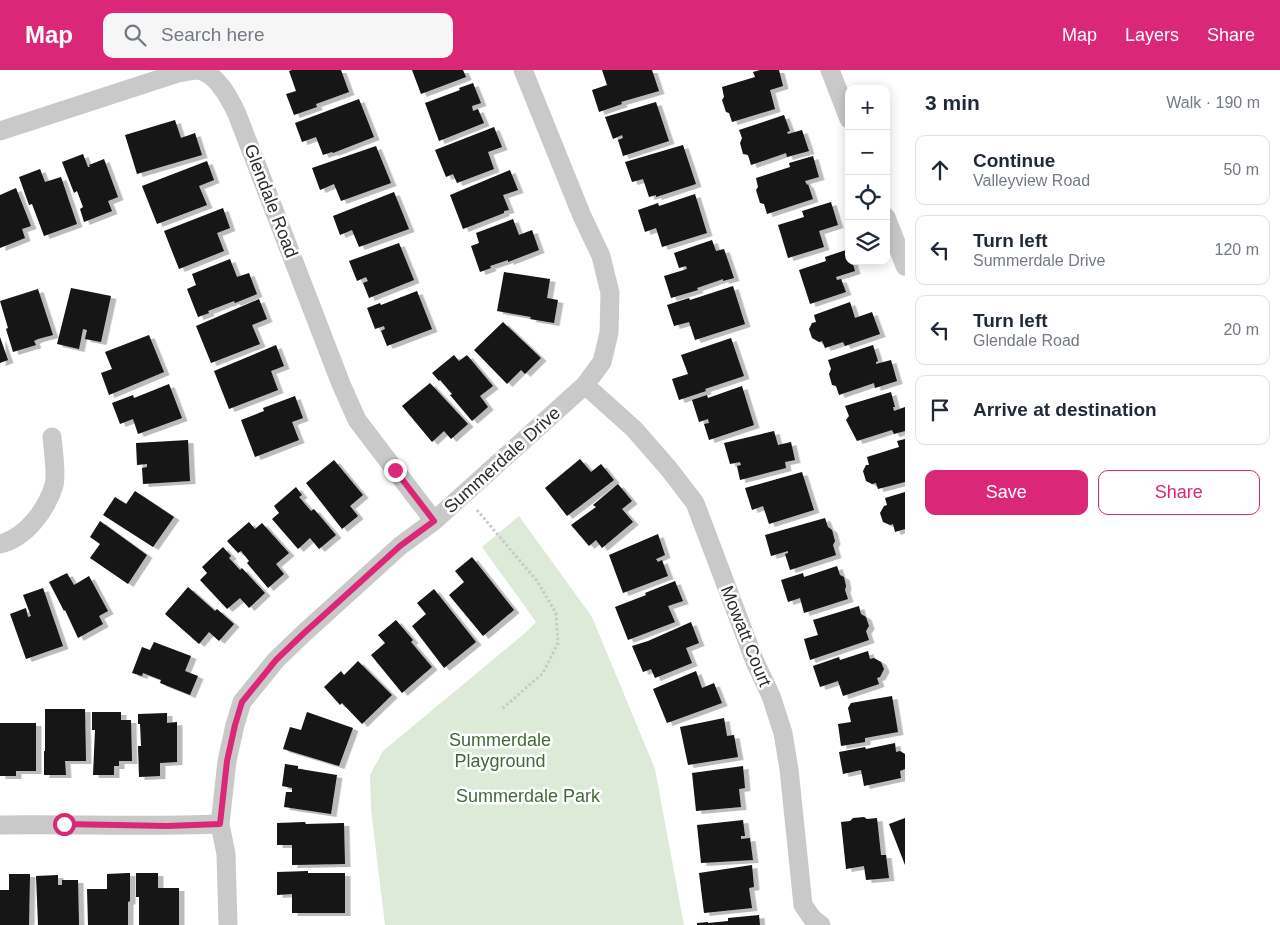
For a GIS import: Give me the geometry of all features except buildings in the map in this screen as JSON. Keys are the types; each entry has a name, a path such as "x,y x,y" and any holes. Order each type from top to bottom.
{"street":[{"name":"Glendale Road","path":"0,131 178,73 198,70 211,77 227,94 237,114 356,420 434,521"},
{"name":"Summerdale Drive","path":"228,925 226,854 220,824 227,761 242,702 276,660 303,634 400,546 434,521 585,385 602,362 609,332 610,293 601,256 582,216 523,70"},
{"path":"830,70 845,109"},
{"path":"887,220 905,266"},
{"name":"Mowatt Court","path":"585,385 634,429 670,469 695,503 755,662 771,696 783,732 789,769 803,905 812,918 821,925"},
{"path":"0,544 24,532 44,506 54,483 52,437"},
{"path":"0,825 167,826 220,824"}],"path":[{"path":"463,494 537,581 556,613 558,643 543,674 502,709"}],"green space":[{"name":"Summerdale Park","path":"519,516 592,617 655,769 684,925 385,925 371,810 370,775 383,751 536,622 482,547"}],"route":[{"path":"64,824 167,826 220,824 227,761 242,702 276,660 303,634 400,546 434,521 395,470"}],"park label":[{"name":"Summerdale Playground","path":"500,750"}]}
